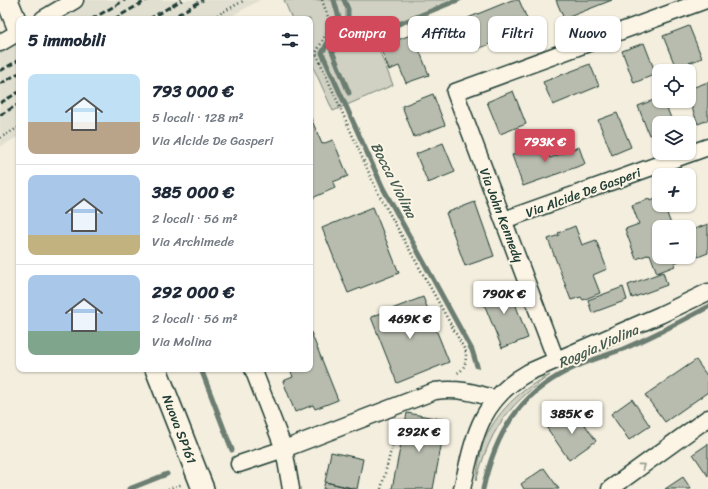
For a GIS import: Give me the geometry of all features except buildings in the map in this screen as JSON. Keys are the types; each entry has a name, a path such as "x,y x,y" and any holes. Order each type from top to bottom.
{"main road":[{"path":"7,0 16,25"},
{"name":"Nuova SP161","path":"157,372 203,489"}],"street":[{"path":"48,16 76,0"},
{"name":"Via John Kennedy","path":"556,360 456,92 706,0"},
{"path":"0,43 16,31"},
{"name":"Via Alcide De Gasperi","path":"504,220 708,147"},
{"path":"462,489 476,432 484,415 508,386 529,372 660,315 708,292"},
{"path":"254,372 284,449 291,489"},
{"path":"239,464 284,449 429,392 447,389 466,390 495,400"},
{"path":"610,489 708,418"}],"path":[{"path":"216,16 245,0"},
{"path":"322,0 332,25 316,53 377,191 466,352 466,363 460,372 453,375"},
{"path":"0,138 16,129"},
{"path":"381,489 403,403"},
{"path":"168,489 174,488"}],"shaded area":[{"path":"54,0 260,0 231,16 39,16 46,12 47,4"},
{"path":"284,0 462,0 421,16 408,16 408,21 400,24 400,16 325,16 325,52 380,52 393,85 333,111 313,67 313,16 291,16"},
{"path":"16,29 16,138 0,147 0,37"},
{"path":"550,375 522,398 499,424 486,450 476,481 483,444 494,422 501,412 519,395 539,380"}],"waterway":[{"name":"Bocca Violina","path":"334,0 339,18 337,26 322,53 383,188 472,350 477,366"},
{"path":"344,0 348,9 348,17 332,51 349,93"},
{"path":"400,23 458,0"},
{"name":"Roggia Violina","path":"483,489 494,451 502,434 511,419 523,404 536,392 551,380 575,367 623,349 708,307"},
{"path":"202,372 232,450"},
{"path":"129,489 167,474"}],"railway":[{"path":"97,16 125,0"},
{"path":"119,16 147,0"},
{"path":"154,16 182,0"},
{"path":"175,16 203,0"},
{"path":"0,71 16,62"},
{"path":"0,84 16,75"},
{"path":"0,103 16,94"},
{"path":"0,115 16,106"}]}
